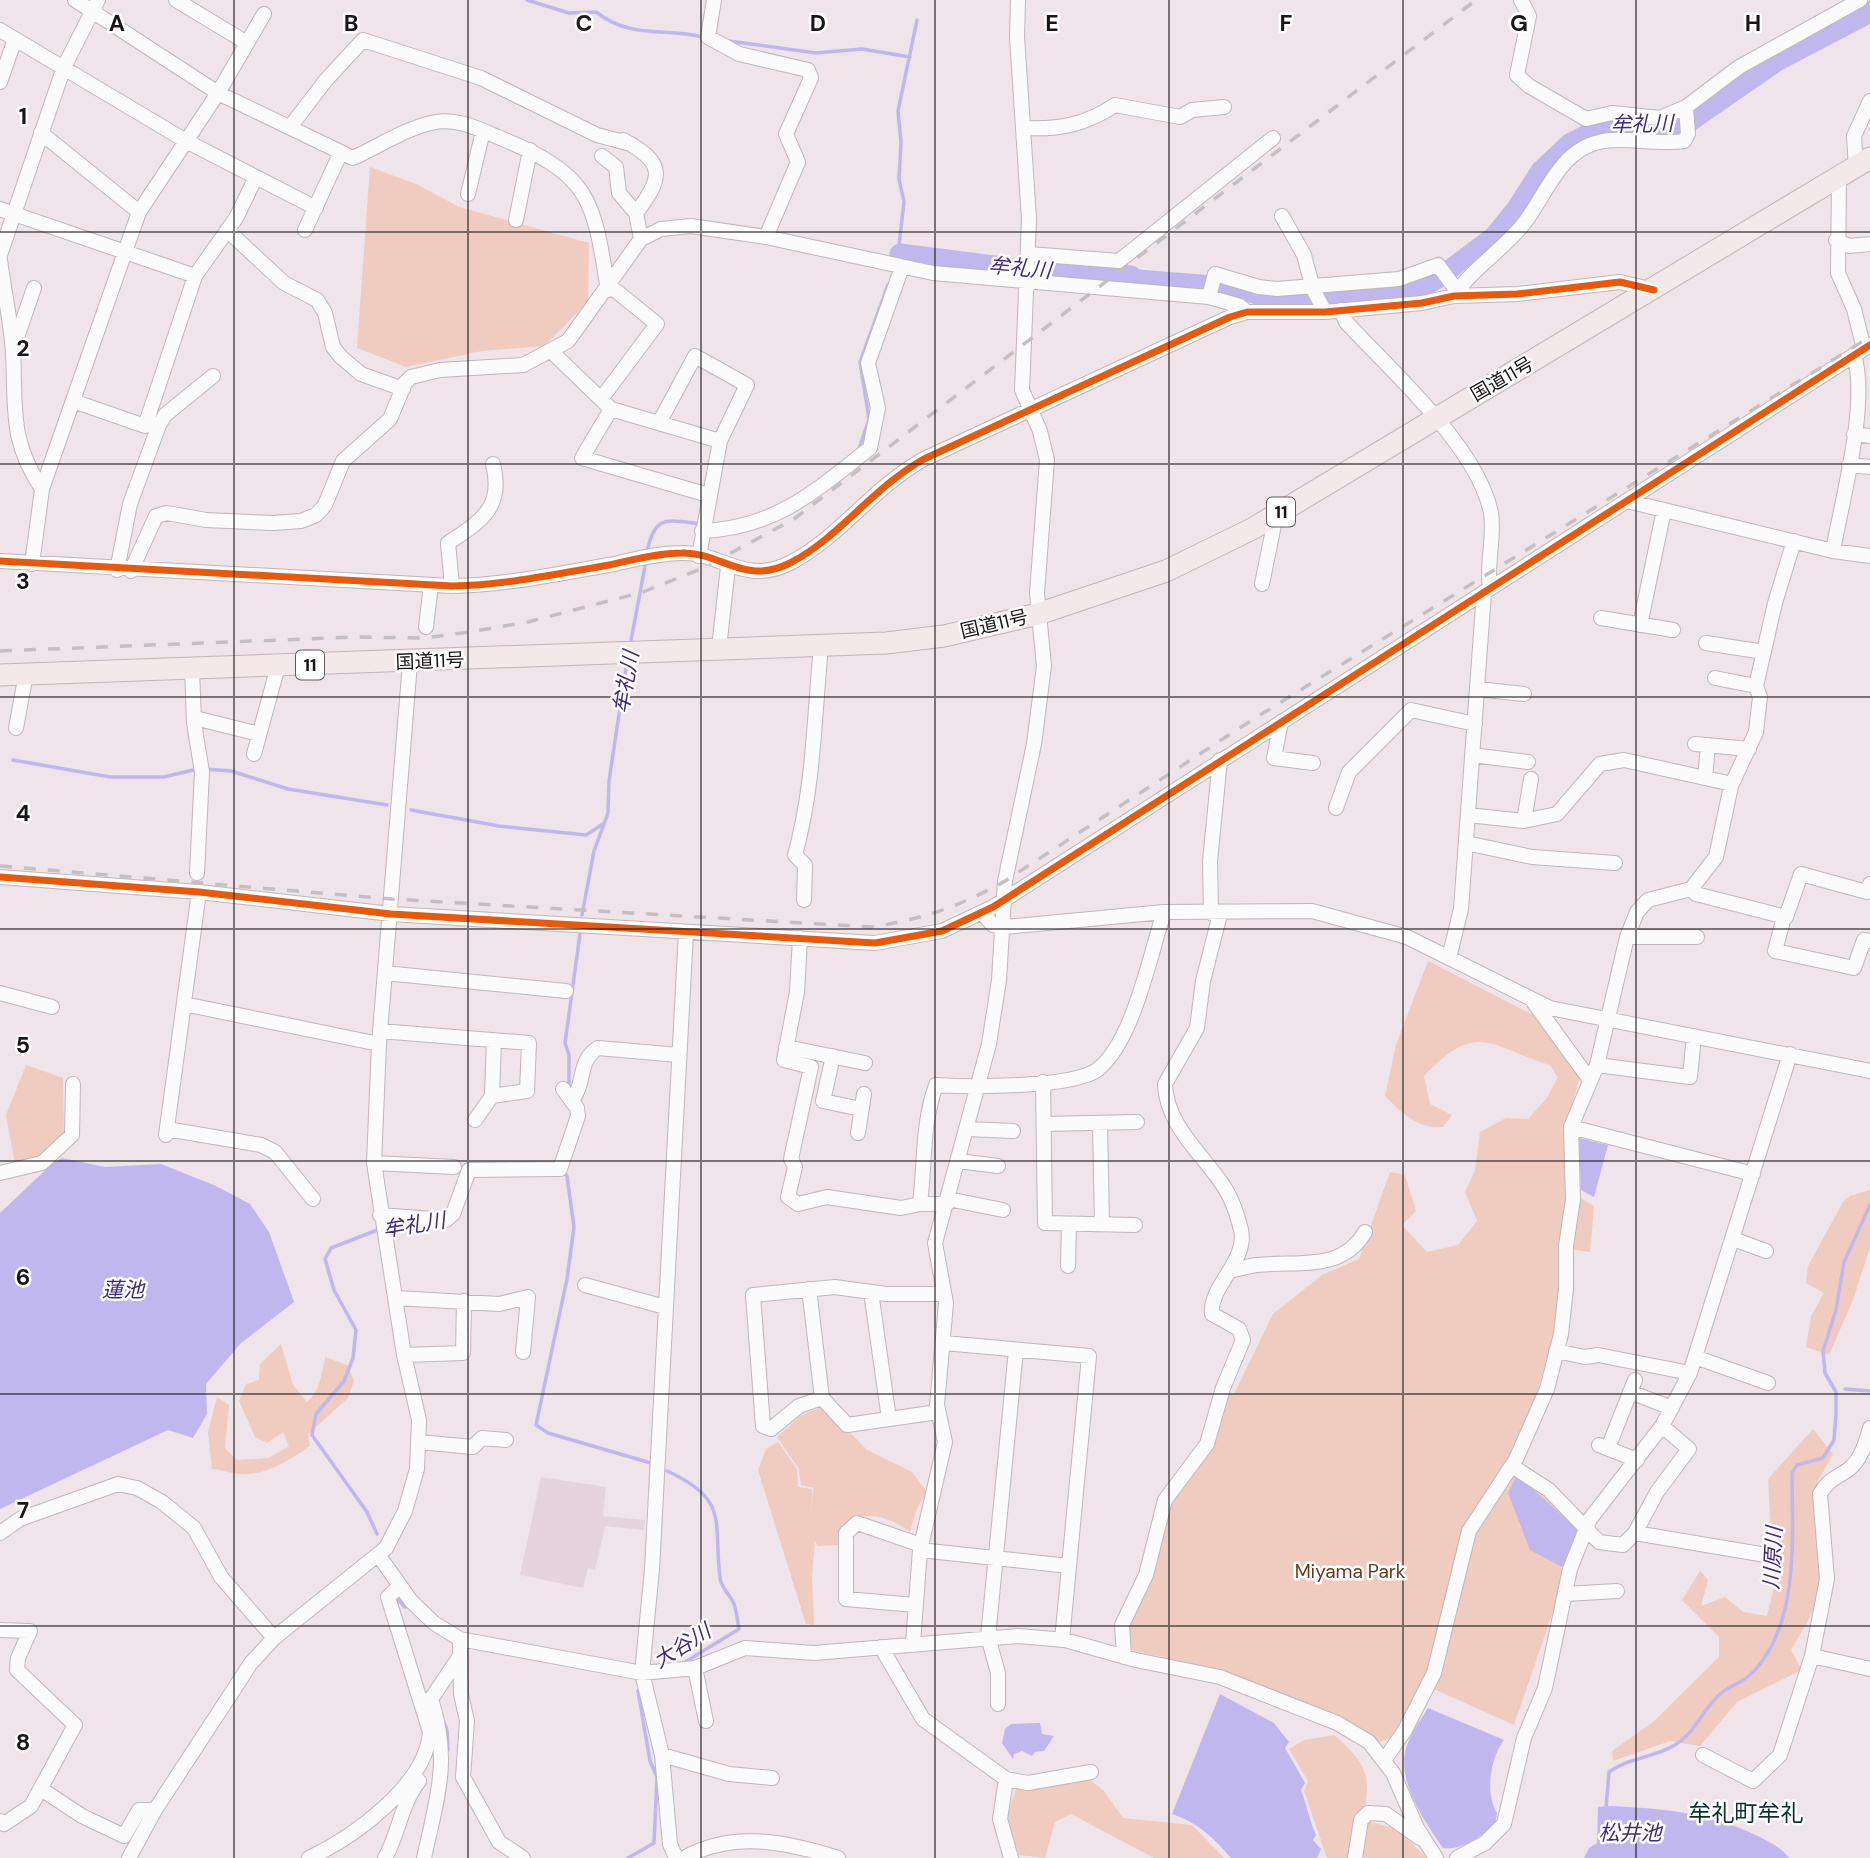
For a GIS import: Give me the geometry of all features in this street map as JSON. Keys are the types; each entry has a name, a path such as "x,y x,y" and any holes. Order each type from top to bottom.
{"highway":[{"name":"国道11号","path":"0,675 410,663 719,648 821,647 944,636 1038,614 1166,571 1214,549 1276,515 1654,290 1858,164"}],"street":[{"path":"75,0 95,6 218,93 353,158 432,122 464,123 530,150 574,179 589,199 598,226 609,288 657,324 606,404 582,458 708,495"},
{"path":"176,0 247,43"},
{"path":"714,0 708,37 739,54 808,70 811,78 786,134 798,162 766,237"},
{"path":"913,1643 920,1547 946,1442 938,1412 944,1343 944,1294 935,1243 978,1087 999,980 1004,900 1044,666 1037,593 1046,460 1040,431 1022,390 1029,256 1025,128 1017,37 1018,0"},
{"path":"1521,0 1529,16 1517,75 1529,86 1586,118 1612,113 1660,118 1686,110 1739,67 1860,0"},
{"path":"0,255 6,211 41,132 64,67 95,6"},
{"path":"32,564 42,489 139,212 218,93 264,14"},
{"path":"0,30 186,141 316,208"},
{"path":"0,82 15,39"},
{"path":"290,127 326,80 363,40 481,78 597,135 631,145"},
{"path":"1833,551 1854,434 1863,350 1854,309 1838,273 1836,240 1858,164 1854,136 1870,101"},
{"path":"1025,128 1055,130 1098,116 1115,105 1180,117 1192,110 1224,107"},
{"path":"1453,289 1522,226 1551,180 1583,149 1597,142 1612,140 1664,144 1684,141 1688,134 1686,110"},
{"path":"575,115 649,156 657,166 657,180 636,213"},
{"path":"468,194 483,131"},
{"path":"41,132 139,212"},
{"path":"1029,256 1119,261 1273,138"},
{"path":"516,220 530,150"},
{"path":"306,230 341,152"},
{"path":"602,156 616,167 619,193 636,213 641,239"},
{"path":"73,401 145,426 195,276 228,230 257,177"},
{"path":"6,211 195,276"},
{"path":"1282,216 1304,255 1312,287 1324,309"},
{"path":"124,570 156,516 167,513 206,520 273,523 301,521 316,515 325,505 343,461 390,419 411,377 440,370 523,365 568,341 609,288 641,239 661,229 691,226 766,237 933,273 1209,297 1240,306 1247,312"},
{"path":"228,230 284,283 317,300 325,313 333,347 341,357 361,374 403,389"},
{"path":"1836,240 1849,246 1870,244"},
{"path":"0,260 13,351 7,419 25,464 42,489"},
{"path":"1209,297 1215,274 1259,287 1277,289 1399,279 1438,265 1453,289"},
{"path":"703,526 742,526 795,507 870,449 878,408 868,363 902,267"},
{"path":"0,561 124,570 452,586 522,582 685,552 739,570 763,571 788,565 828,537 901,472 1218,322 1247,312 1340,310 1453,289 1517,294 1620,282 1654,290"},
{"path":"13,351 34,288"},
{"path":"1340,310 1346,322 1436,418 1465,457 1488,501 1492,523 1461,909 1449,958"},
{"path":"0,877 199,892 391,914 875,943 916,938 942,931 1004,900 1863,350"},
{"path":"551,351 606,404 720,441"},
{"path":"659,423 695,356 747,385 720,441 708,495 699,556"},
{"path":"124,570 130,504 159,425 165,415 213,376"},
{"path":"1854,434 1870,436"},
{"path":"452,586 448,543 478,523 489,510 498,482 493,464"},
{"path":"1849,466 1870,467"},
{"path":"1627,501 1833,551 1870,556"},
{"path":"1640,625 1664,510"},
{"path":"1262,584 1276,515"},
{"path":"1385,1759 1405,1730 1434,1673 1469,1531 1512,1466 1538,1413 1556,1351 1565,1300 1568,1224 1573,1199 1571,1127 1597,1065 1627,937 1637,912 1648,900 1692,888 1716,857 1732,784 1756,732 1760,696 1756,686 1794,541"},
{"path":"719,648 728,567"},
{"path":"426,627 431,585"},
{"path":"1601,618 1672,630"},
{"path":"1706,643 1764,652"},
{"path":"804,900 806,865 794,855 807,811 814,757 821,647"},
{"path":"129,1858 155,1810 251,1663 274,1638 379,1556 394,1536 405,1511 417,1469 419,1420 404,1355 374,1163 379,1038 410,663"},
{"path":"254,754 278,666"},
{"path":"191,668 194,723 202,767 197,873"},
{"path":"16,728 26,674"},
{"path":"1715,678 1756,686"},
{"path":"1477,689 1524,694"},
{"path":"1336,808 1349,772 1411,710 1475,724"},
{"path":"199,719 259,734"},
{"path":"1281,722 1274,758 1313,764"},
{"path":"1705,778 1702,744 1749,749"},
{"path":"1472,755 1528,762"},
{"path":"1124,1657 1122,1625 1146,1575 1165,1500 1207,1444 1223,1388 1243,1340 1239,1329 1212,1314 1211,1304 1230,1271 1242,1233 1229,1197 1179,1127 1165,1093 1165,1084 1197,1028 1215,914 1211,850 1220,760"},
{"path":"1468,815 1524,821 1557,814 1600,764 1607,760 1624,761 1732,784"},
{"path":"1524,821 1526,796 1531,779"},
{"path":"1466,844 1532,857 1591,864 1615,863"},
{"path":"1870,884 1867,892 1801,874 1784,916 1774,951 1854,968 1864,940 1870,941"},
{"path":"1692,888 1696,894 1784,916"},
{"path":"199,892 167,1132 261,1145 275,1152 313,1199"},
{"path":"982,913 993,925 1002,927 1164,912 1215,914 1276,909 1312,911 1407,937 1534,1003 1870,1071"},
{"path":"920,1204 923,1146 936,1085 978,1087 1043,1082 1081,1076 1097,1070 1119,1046 1164,912"},
{"path":"676,1858 670,1844 662,1755 642,1673 652,1569 686,932"},
{"path":"1627,937 1697,937"},
{"path":"800,938 797,992 784,1060 811,1067 790,1159 795,1167 788,1197 798,1204 827,1197 901,1208 947,1202 1003,1210"},
{"path":"386,973 566,991"},
{"path":"0,993 52,1007"},
{"path":"1534,1003 1590,1080"},
{"path":"184,1004 379,1038 528,1043 527,1091 492,1096"},
{"path":"1597,1065 1690,1077 1694,1036"},
{"path":"475,1120 492,1096 494,1040"},
{"path":"786,1047 865,1063"},
{"path":"380,1215 446,1220 453,1214 469,1170 560,1168 578,1116 568,1095 578,1093 583,1062 598,1048 679,1055"},
{"path":"1457,1858 1485,1843 1504,1824 1524,1738 1545,1688 1570,1569 1586,1530 1610,1491 1662,1426 1690,1373 1790,1055"},
{"path":"832,1056 823,1101 861,1109"},
{"path":"1043,1082 1045,1223 1135,1225"},
{"path":"0,1173 42,1163 72,1135 73,1083"},
{"path":"858,1133 864,1094"},
{"path":"1044,1124 1137,1122"},
{"path":"1100,1123 1102,1224"},
{"path":"1571,1127 1754,1174"},
{"path":"967,1129 1013,1130"},
{"path":"958,1161 998,1166"},
{"path":"374,1163 454,1167"},
{"path":"1068,1266 1069,1224"},
{"path":"1230,1271 1258,1265 1326,1263 1357,1244 1365,1232"},
{"path":"1733,1239 1766,1251"},
{"path":"585,1285 665,1307"},
{"path":"822,1398 799,1406 771,1429 763,1426 753,1295 835,1287 871,1292 944,1294"},
{"path":"809,1289 822,1398 847,1424 938,1412"},
{"path":"871,1292 889,1419"},
{"path":"397,1298 499,1304 528,1297 523,1352"},
{"path":"404,1355 463,1353 464,1301"},
{"path":"944,1343 1089,1356 1062,1640"},
{"path":"998,1704 998,1674 988,1637 1016,1350"},
{"path":"1556,1351 1585,1357 1598,1355 1690,1373"},
{"path":"1695,1357 1768,1383"},
{"path":"1637,1460 1603,1447 1632,1386 1672,1409"},
{"path":"1512,1466 1549,1490 1599,1542 1623,1545 1635,1533 1657,1492 1689,1449 1662,1426"},
{"path":"1703,1755 1753,1781 1780,1755 1812,1656 1827,1579 1820,1494 1825,1484 1849,1469 1858,1458 1870,1428"},
{"path":"419,1442 473,1447 482,1438 506,1440"},
{"path":"0,1533 20,1519 118,1484 138,1488 194,1528 221,1577 274,1638"},
{"path":"915,1605 846,1599 846,1532 857,1523 920,1547 1069,1566"},
{"path":"1635,1533 1766,1555"},
{"path":"379,1556 400,1586 434,1623 460,1639 642,1673 690,1668 745,1648 796,1654 1018,1636 1062,1640 1124,1657 1220,1677 1354,1731 1385,1759 1424,1840 1436,1858"},
{"path":"400,1586 388,1597 442,1741 440,1793 424,1858"},
{"path":"1565,1594 1617,1591"},
{"path":"0,1630 30,1631 18,1658 18,1670 75,1725 31,1806 4,1824 0,1821"},
{"path":"460,1639 467,1721 463,1777 499,1842 523,1858"},
{"path":"881,1647 923,1719 1006,1779 1028,1783 1091,1772"},
{"path":"309,1858 332,1848 366,1825 413,1775 429,1750 426,1701 460,1656"},
{"path":"1812,1656 1870,1669"},
{"path":"690,1668 706,1721"},
{"path":"385,1858 395,1851 407,1796 433,1762 442,1741"},
{"path":"662,1755 729,1774 772,1778"},
{"path":"1006,1779 1000,1819 1011,1858"},
{"path":"41,1788 82,1816 124,1836 139,1810 155,1810"},
{"path":"1355,1858 1361,1820 1368,1814 1387,1814 1424,1840"},
{"path":"684,1858 716,1844 737,1840 766,1841 838,1858"}],"shaded area":[{"path":"541,1477 606,1487 603,1516 645,1520 644,1530 605,1526 595,1570 588,1568 583,1588 520,1575"}],"green space":[{"path":"370,167 416,184 459,207 589,243 588,302 544,346 482,351 406,367 357,348"},
{"name":"Miyama Park","path":"1428,961 1533,1015 1580,1076 1567,1125 1566,1206 1554,1333 1529,1421 1508,1470 1545,1492 1581,1530 1514,1725 1436,1690 1423,1691 1390,1738 1380,1742 1353,1724 1224,1671 1132,1650 1126,1631 1168,1508 1228,1393 1234,1394 1273,1314 1322,1275 1359,1259 1390,1172 1405,1175 1416,1211 1402,1225 1427,1252 1458,1245 1477,1221 1465,1192 1475,1171 1480,1132 1506,1118 1528,1119 1546,1099 1558,1078 1550,1065 1485,1042 1472,1043 1442,1058 1424,1076 1430,1104 1452,1115 1443,1127 1425,1125 1398,1109 1385,1096 1396,1045"},
{"path":"26,1065 63,1078 64,1136 42,1157 15,1164 6,1115"},
{"path":"1870,1190 1870,1247 1853,1300 1829,1355 1806,1347 1811,1316 1824,1293 1806,1283 1808,1266 1843,1202 1850,1196"},
{"path":"1579,1197 1594,1206 1590,1252 1570,1249"},
{"path":"281,1344 293,1385 307,1402 318,1387 325,1357 347,1365 354,1381 348,1398 308,1434 310,1446 286,1461 258,1473 236,1474 212,1469 208,1432 217,1397 229,1405 225,1448 237,1460 269,1458 289,1446 283,1432 267,1443 255,1437 239,1401 246,1384 259,1380 260,1364"},
{"path":"824,1406 867,1450 912,1472 927,1492 917,1508 910,1532 893,1522 868,1516 842,1525 841,1545 817,1546 815,1541 812,1576 814,1625 806,1624 758,1470 766,1449 778,1442 797,1469 798,1487 812,1489 811,1517 813,1488 801,1485 799,1469 777,1437 800,1416"},
{"path":"1813,1429 1833,1454 1817,1483 1815,1502 1822,1588 1808,1621 1791,1650 1802,1670 1737,1702 1700,1746 1670,1741 1613,1761 1612,1751 1653,1722 1719,1657 1719,1637 1682,1600 1700,1571 1708,1580 1701,1606 1725,1597 1743,1612 1767,1616 1774,1587 1768,1479"},
{"path":"1334,1735 1346,1745 1365,1772 1367,1792 1363,1820 1397,1829 1427,1858 1327,1858 1304,1791 1308,1781 1289,1749 1304,1740"},
{"path":"1088,1778 1104,1791 1123,1818 1192,1825 1224,1858 1154,1858 1071,1814 1055,1822 1045,1858 1019,1855 1006,1819 1017,1786"}],"water":[{"path":"1870,0 1870,24 1782,70 1694,131 1682,135 1591,142 1517,226 1448,284 1428,296 1379,302 1268,308 1227,296 1097,282 1106,267 1208,275 1256,289 1434,269 1487,229 1508,203 1533,164 1564,135 1593,120 1656,122"},
{"path":"1579,1138 1608,1145 1594,1197 1581,1190"},
{"name":"蓮池","path":"62,1158 105,1167 161,1164 216,1186 250,1204 269,1232 294,1302 241,1343 206,1384 207,1414 193,1438 168,1430 0,1509 0,1213 53,1163"},
{"path":"1517,1475 1576,1528 1577,1534 1564,1568 1530,1550 1508,1493"},
{"path":"1220,1694 1274,1723 1289,1742 1285,1748 1305,1783 1301,1790 1316,1835 1313,1840 1321,1849 1317,1858 1231,1858 1204,1832 1172,1814"},
{"path":"1428,1708 1504,1740 1492,1766 1490,1786 1497,1813 1495,1825 1470,1842 1457,1847 1443,1848 1415,1803 1406,1778 1406,1747"},
{"path":"1040,1723 1042,1734 1054,1736 1044,1751 1035,1752 1032,1756 1022,1751 1014,1754 1013,1759 1002,1743 1005,1729 1011,1724"},
{"name":"松井池","path":"1598,1807 1668,1810 1722,1822 1767,1841 1789,1858 1584,1858 1589,1848 1597,1843"}],"waterway":[{"path":"527,0 569,13 596,12 609,21 636,30 703,37"},
{"path":"897,262 904,202 899,179 901,142 898,111 917,20"},
{"path":"729,41 816,53 862,49 910,57"},
{"name":"牟礼川","path":"900,254 1010,268 1131,276"},
{"name":"牟礼川","path":"858,452 869,419 860,362 888,285"},
{"name":"牟礼川","path":"647,553 654,531 664,522 701,524"},
{"name":"牟礼川","path":"630,646 646,561"},
{"name":"牟礼川","path":"582,915 594,851 608,813 609,781 627,661"},
{"path":"13,760 110,777 164,777 197,769"},
{"path":"205,769 231,771 288,789 387,805"},
{"path":"411,810 499,826 586,835 603,824"},
{"name":"牟礼川","path":"569,1087 569,1055 565,1043 580,934"},
{"name":"大谷川","path":"563,1172 567,1176 574,1227 567,1279 536,1425 548,1433 651,1463"},
{"name":"川原川","path":"1606,1808 1609,1772 1681,1741 1720,1694 1747,1678 1770,1650 1780,1627 1790,1576 1792,1473 1797,1465 1823,1458 1834,1440 1836,1392 1825,1373 1823,1351 1836,1310 1844,1262 1870,1205"},
{"name":"牟礼川","path":"387,1226 404,1224"},
{"path":"377,1534 367,1512 312,1435 316,1414 344,1381 353,1358 356,1330 334,1290 325,1259 331,1248 380,1229"},
{"path":"1845,1389 1870,1391"},
{"name":"大谷川","path":"667,1471 701,1492 710,1502 717,1526 721,1581 734,1605 739,1629 682,1664"},
{"path":"395,1596 405,1607"},
{"name":"大谷川","path":"628,1858 654,1843 657,1777 650,1761 638,1691 643,1688"},
{"path":"443,1721 447,1730 448,1750"}],"railway":[{"path":"0,651 356,637 424,638 528,622 643,592 703,568 794,519 1476,0"},
{"path":"0,866 392,899 871,927 924,916 956,905 1005,881 1252,720 1870,337"}],"cycle path":[{"path":"0,561 452,586 492,584 673,553 709,557 746,570 774,569 808,553 888,484 924,459 1230,317 1247,312 1325,312 1422,303 1454,296 1517,294 1620,282 1654,290"},
{"path":"0,877 199,892 391,914 875,943 942,931 993,907 1870,345"}],"district":[{"name":"牟礼町牟礼","path":"1746,1813"}]}
